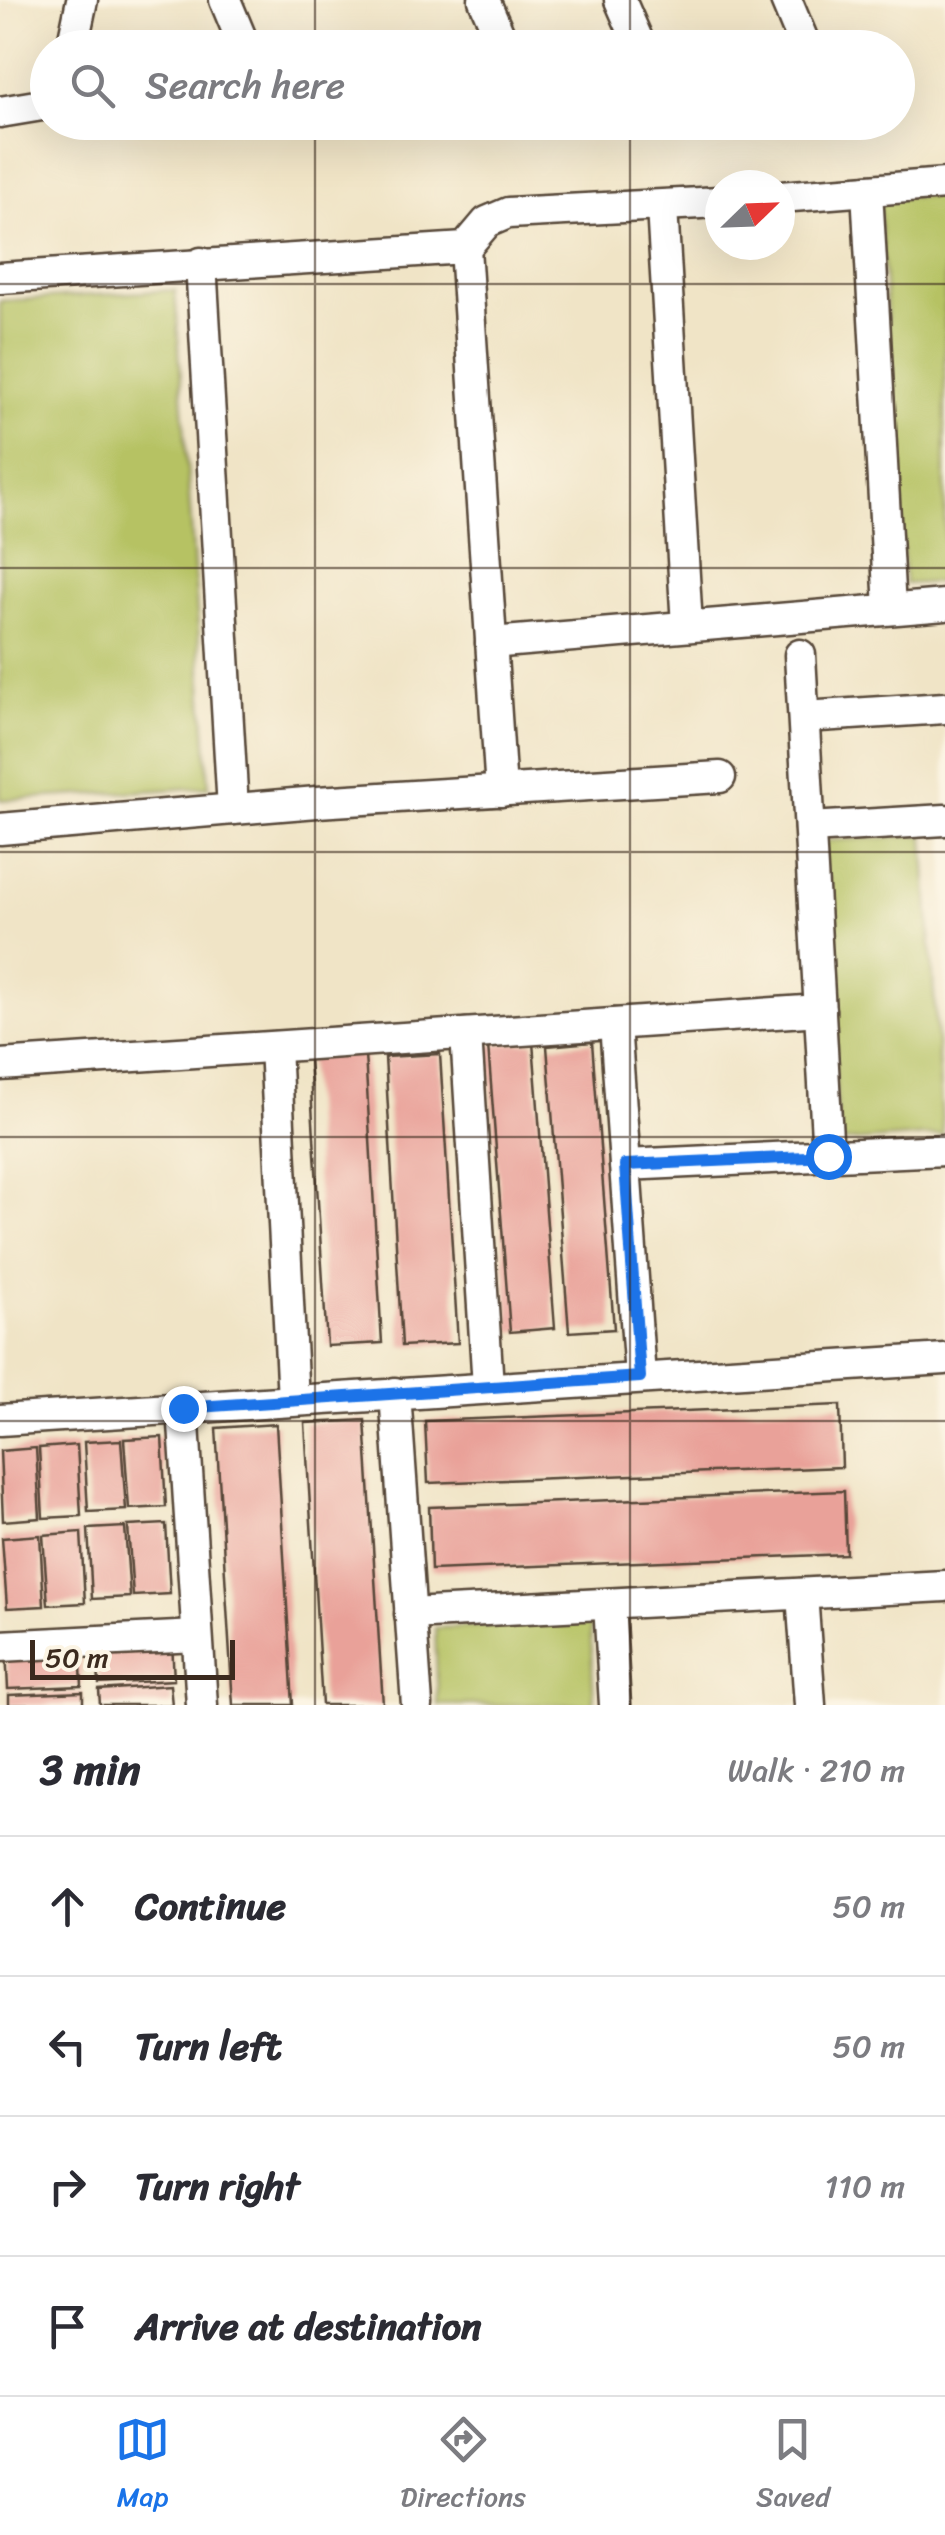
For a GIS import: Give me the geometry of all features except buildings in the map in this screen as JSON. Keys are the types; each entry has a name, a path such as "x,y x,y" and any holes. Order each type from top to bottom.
{"street":[{"path":"76,30 82,0"},
{"path":"225,0 238,30"},
{"path":"484,0 498,30"},
{"path":"620,0 633,30"},
{"path":"786,0 798,30"},
{"path":"0,112 30,107"},
{"path":"795,197 945,184"},
{"path":"868,190 890,610"},
{"path":"0,278 464,248 487,222 508,213 705,203"},
{"path":"662,207 687,626"},
{"path":"464,248 501,790"},
{"path":"201,263 233,809"},
{"path":"491,643 945,605"},
{"path":"800,655 828,1156"},
{"path":"804,717 945,708"},
{"path":"0,829 233,809 720,777"},
{"path":"810,828 944,820 945,847"},
{"path":"0,1066 820,1010"},
{"path":"616,1024 640,1377"},
{"path":"466,1034 488,1386"},
{"path":"276,1047 294,1400"},
{"path":"625,1165 945,1150"},
{"path":"0,1420 945,1359"},
{"path":"395,1393 416,1705"},
{"path":"183,1408 202,1705"},
{"path":"410,1614 945,1586"},
{"path":"802,1594 810,1705"},
{"path":"609,1604 616,1705"},
{"path":"0,1646 197,1636"}],"green space":[{"path":"945,195 945,582 905,584 879,198"},
{"path":"175,290 209,787 0,800 0,301"},
{"path":"924,835 943,1135 839,1142 821,841"},
{"path":"590,1621 594,1705 438,1705 435,1628"}],"route":[{"path":"183,1408 640,1377 625,1165 828,1156"}]}
